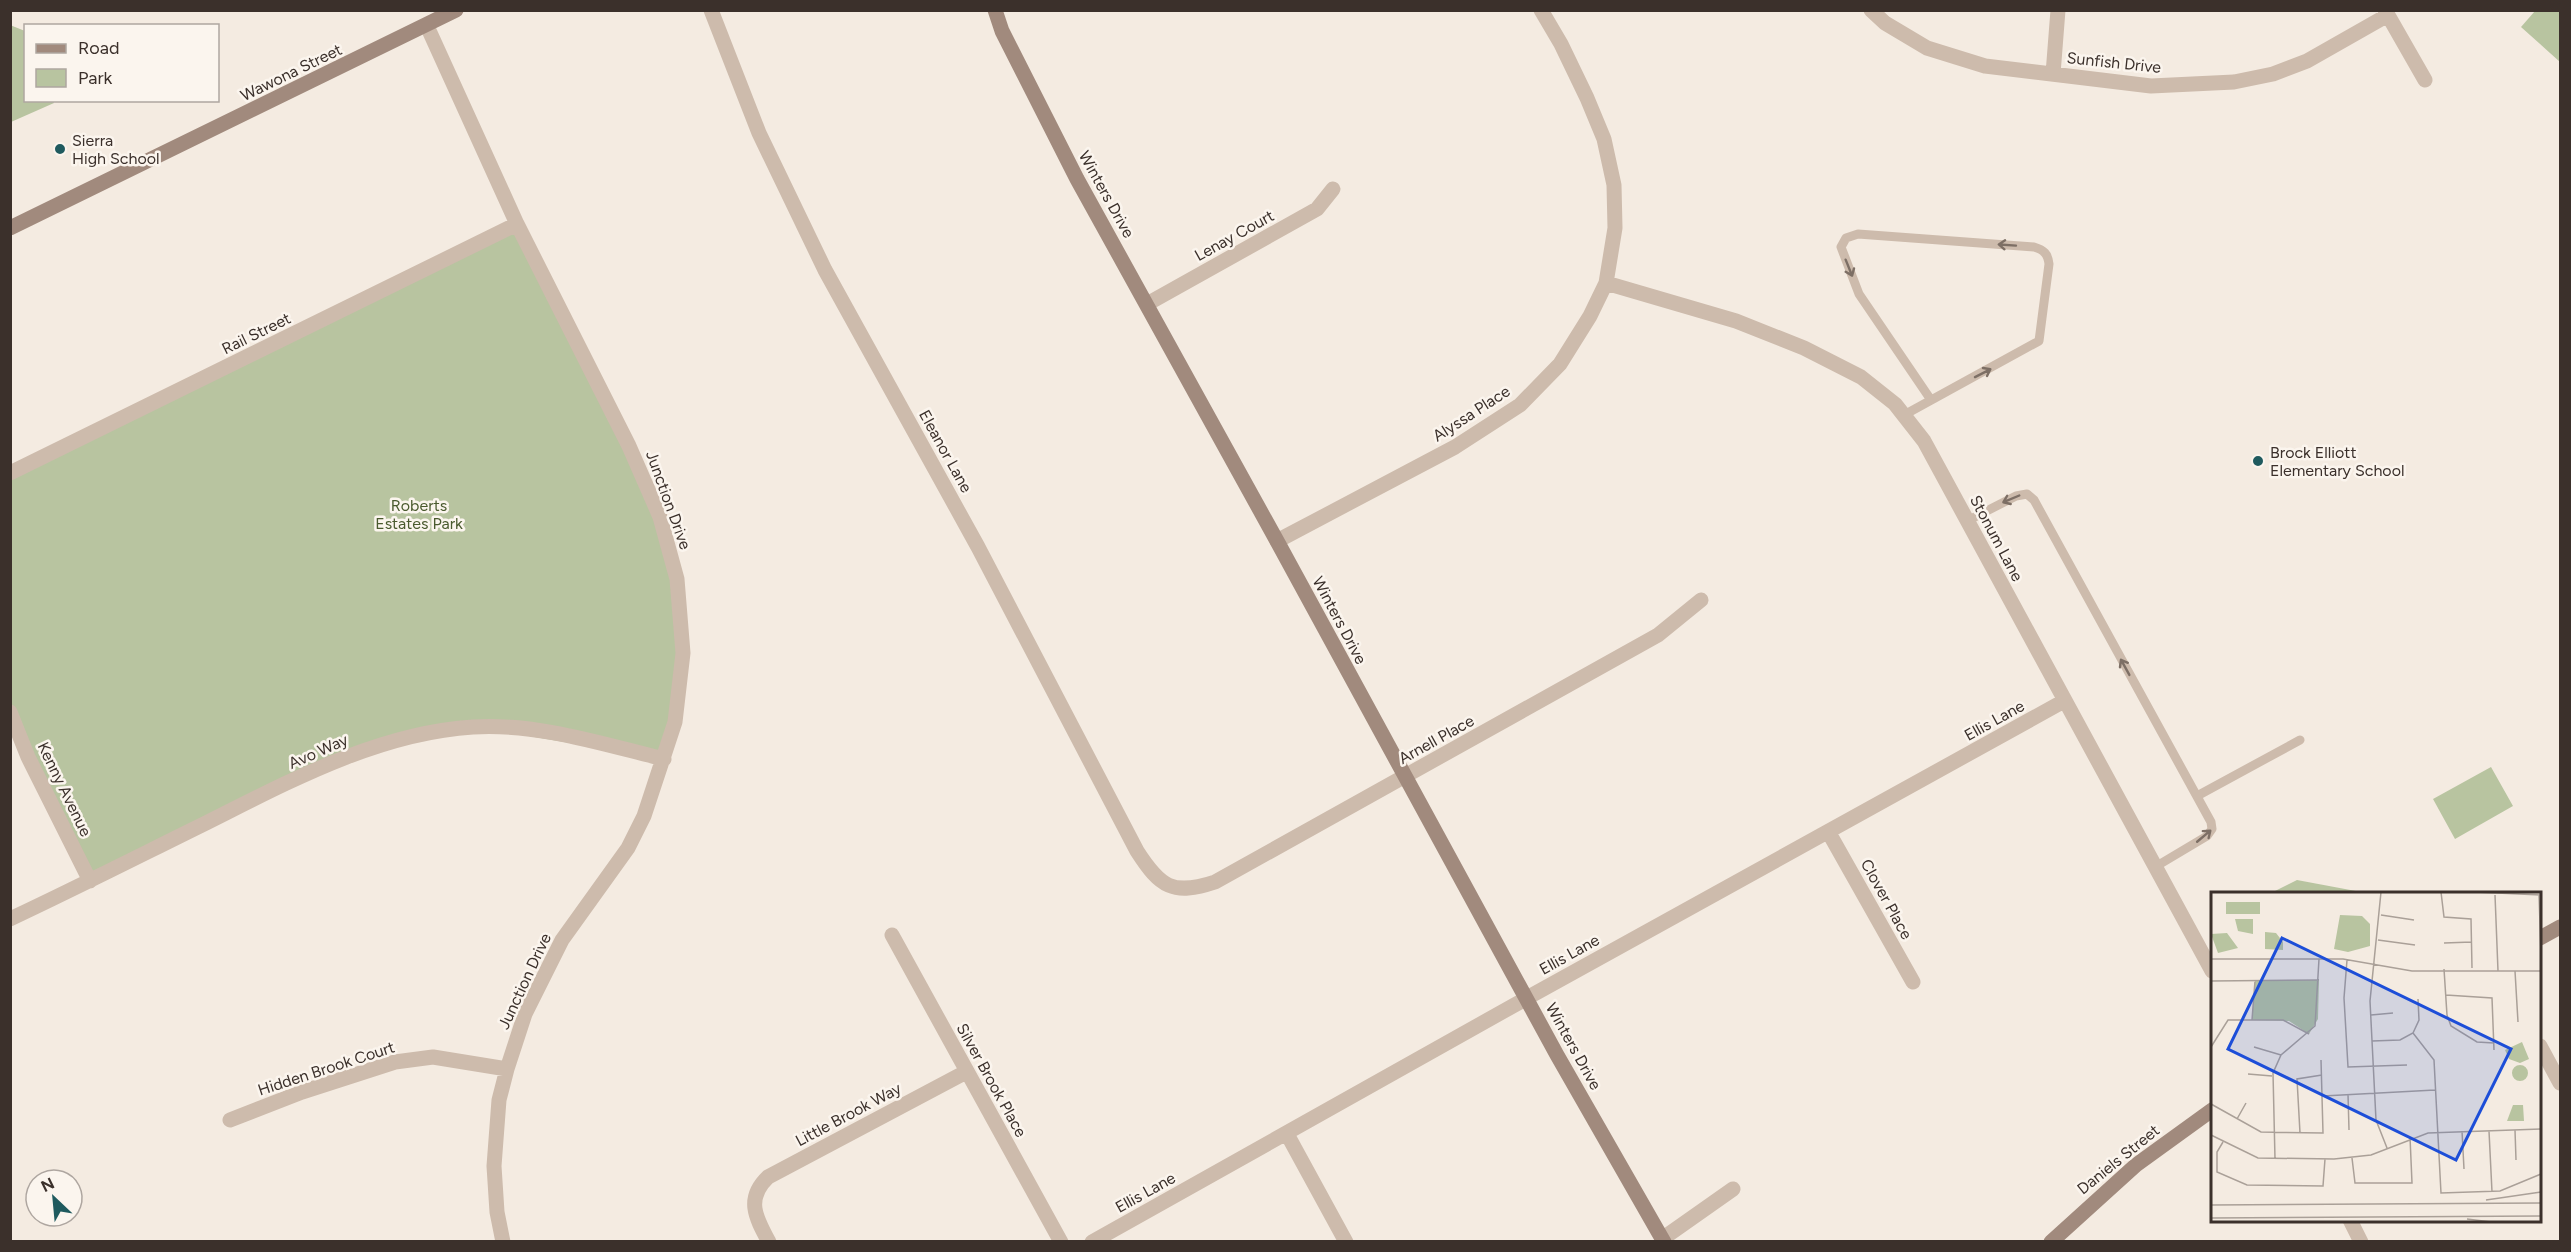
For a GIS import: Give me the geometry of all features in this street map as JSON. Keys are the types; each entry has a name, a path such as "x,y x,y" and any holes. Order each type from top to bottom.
{"street":[{"name":"Wawona Street","path":"10,228 456,10"},
{"name":"Eleanor Lane","path":"711,10 759,133 825,270 978,547 1137,851 1151,873 1167,886 1179,889"},
{"name":"Winters Drive","path":"995,10 1002,31 1077,179 1405,778 1663,1240"},
{"name":"Alyssa Place","path":"1277,541 1455,447 1520,405 1560,364 1590,316 1606,283 1615,228 1614,185 1604,139 1562,44 1541,10"},
{"name":"Sunfish Drive","path":"1871,10 1885,23 1928,48 1985,66 2151,86 2234,82 2273,74 2307,61 2387,13"},
{"path":"2053,74 2058,10"},
{"path":"2387,13 2425,80"},
{"name":"Junction Drive","path":"427,26 518,224 629,446 660,517 677,579 683,653 675,722 644,816 628,848 562,940 525,1014 507,1069 499,1100 494,1166 497,1212 503,1242"},
{"name":"Lenay Court","path":"1147,304 1317,209 1333,189"},
{"name":"Rail Street","path":"10,473 518,224"},
{"name":"Stonum Lane","path":"1606,283 1736,321 1804,348 1862,377 1895,404 1924,441 2211,969"},
{"name":"Arnell Place","path":"1179,889 1196,888 1215,882 1405,778 1658,635 1701,600"},
{"name":"Ellis Lane","path":"1092,1242 2064,701"},
{"name":"Kenny Avenue","path":"10,712 28,757 90,881"},
{"name":"Avo Way","path":"10,919 246,803 372,747 426,732 475,727 539,730 664,759"},
{"name":"Clover Place","path":"1829,833 1913,982"},
{"path":"2541,937 2560,927"},
{"name":"Silver Brook Place","path":"892,935 1061,1242"},
{"path":"2541,1048 2560,1083"},
{"name":"Hidden Brook Court","path":"230,1120 302,1092 395,1062 433,1057 507,1069"},
{"name":"Little Brook Way","path":"769,1242 756,1217 755,1197 760,1185 768,1176 966,1072"},
{"name":"Daniels Street","path":"2051,1242 2136,1165 2211,1111"},
{"path":"1287,1134 1346,1242"},
{"path":"1663,1240 1733,1189"},
{"path":"2351,1222 2361,1242"}],"lane":[{"path":"1904,415 2039,341 2049,264 2048,256 2043,250 2034,247 1858,234 1846,238 1841,247 1859,294 1931,399"},
{"path":"1967,521 2016,496 2027,494 2034,500 2197,796 2211,822 2212,829 2207,836 2155,867"},
{"path":"2197,796 2300,740"}],"green space":[{"path":"2535,11 2560,11 2560,62 2521,27"},
{"path":"10,25 24,31 24,102 54,103 11,122"},
{"name":"Roberts Estates Park","path":"517,224 660,517 683,653 664,759 475,727 372,747 90,881 11,712 11,473"},
{"path":"2491,767 2513,806 2455,839 2433,799"},
{"path":"2297,880 2361,892 2273,892"}],"place":[{"name":"Sierra High School","path":"60,149"},
{"name":"Brock Elliott Elementary School","path":"2258,461"}]}
